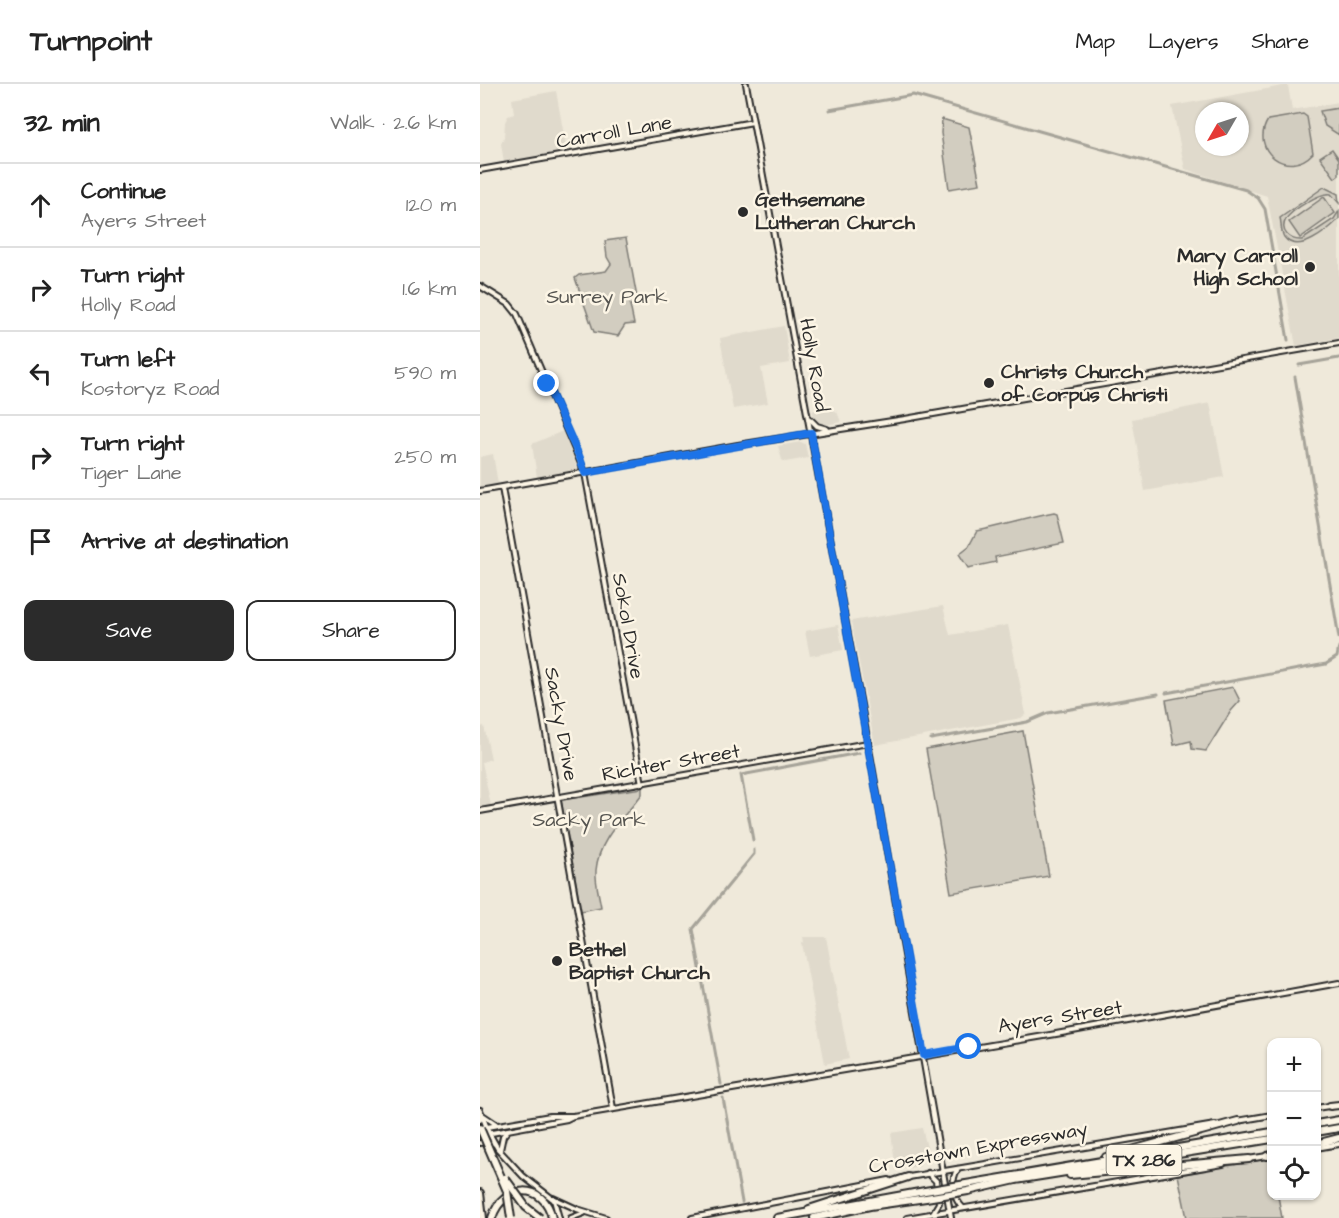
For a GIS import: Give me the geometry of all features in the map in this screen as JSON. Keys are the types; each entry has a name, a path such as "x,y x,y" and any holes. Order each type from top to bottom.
{"highway":[{"path":"1330,1106 1339,1104"},
{"path":"1045,1170 1089,1161 1238,1120"},
{"path":"1321,1123 1339,1120"},
{"path":"482,1128 507,1191 511,1218"},
{"path":"1321,1131 1339,1128"},
{"name":"Crosstown Expressway","path":"814,1218 1045,1170 1267,1133"},
{"path":"1321,1145 1339,1138"},
{"name":"Crosstown Expressway","path":"967,1187 1267,1140"},
{"path":"491,1154 515,1194 540,1218"},
{"path":"1016,1180 1250,1159"},
{"path":"789,1216 908,1177"},
{"path":"492,1218 498,1202 511,1193 520,1191 538,1196 546,1202 552,1218"},
{"path":"480,1192 483,1218"},
{"name":"Crosstown Expressway","path":"777,1218 926,1195"}],"main road":[{"name":"Holly Road","path":"746,84 868,743 951,1218"},
{"name":"Carroll Lane","path":"480,170 753,122"},
{"name":"Sokol Drive","path":"480,286 509,304 517,314 585,473 642,784"},
{"path":"480,491 1339,343"},
{"path":"809,418 817,426 830,429"},
{"name":"Sacky Drive","path":"502,488 613,1108"},
{"name":"Richter Street","path":"480,811 868,743"},
{"name":"Ayers Street","path":"480,1135 613,1108 1339,983"},
{"path":"1321,1107 1330,1106"},
{"name":"Ayers Street","path":"482,1128 566,1114 573,1116"},
{"path":"480,1115 500,1125"},
{"path":"480,1115 482,1128 489,1133 500,1150 529,1181 567,1205 606,1218"},
{"name":"Crosstown Expressway","path":"692,1218 943,1170 1267,1116"},
{"path":"537,1118 542,1124"},
{"path":"500,1150 502,1136 509,1130"},
{"path":"480,1143 488,1141 496,1145"},
{"path":"1321,1146 1339,1144"},
{"path":"907,1218 1267,1156"},
{"path":"958,1168 952,1179 957,1202 963,1208"},
{"path":"928,1173 936,1181 939,1203 932,1213"},
{"path":"549,1195 557,1204 559,1218"},
{"path":"571,1218 587,1212"}],"shaded area":[{"name":"Mary Carroll High School","path":"1288,85 1292,110 1339,102 1339,338 1296,346 1267,196 1185,169 1172,106"},
{"path":"556,91 567,152 504,162 501,144 505,122 508,116 514,114 512,99"},
{"path":"784,326 790,363 761,368 768,403 733,409 720,338"},
{"path":"1210,403 1224,477 1145,491 1132,419"},
{"path":"827,406 837,412 841,422 824,425 816,421 812,411"},
{"path":"563,431 578,469 537,477 532,444"},
{"path":"801,442 805,444 808,458 785,462 782,460 778,446"},
{"path":"493,454 498,484 480,487 480,457"},
{"path":"943,606 950,635 1008,625 1026,714 1021,718 875,745 851,621"},
{"path":"838,625 843,650 810,656 805,631"},
{"path":"484,726 491,759 482,762 491,806 480,808 480,727"},
{"path":"803,937 826,937 849,1059 825,1064 802,943 804,942"},
{"path":"922,1128 929,1155 927,1159 920,1163 920,1166 896,1170 891,1133"}],"green space":[{"path":"1339,108 1339,135 1325,126 1320,111"},
{"path":"1303,114 1307,117 1313,153 1303,161 1293,163 1274,158 1267,151 1264,142 1263,131 1268,120"},
{"path":"942,119 969,127 980,184 949,189 941,133"},
{"path":"1332,149 1339,159 1339,175 1335,178 1320,157"},
{"path":"1324,187 1338,194 1339,203 1331,194 1314,199 1289,215 1284,223 1285,231 1293,239 1302,240 1334,219 1339,211 1339,219 1328,229 1305,243 1290,242 1283,235 1280,218"},
{"path":"1324,197 1335,213 1300,238 1289,222"},
{"name":"Surrey Park","path":"626,238 638,303 630,305 634,324 625,325 618,336 594,332 575,278 579,275 606,271 611,264 607,257 605,241"},
{"path":"1057,514 1064,543 995,557 996,562 968,568 959,554 969,546 977,531"},
{"path":"1233,687 1240,701 1231,711 1206,751 1192,749 1191,741 1174,745 1166,700"},
{"path":"1023,731 1049,876 951,893 926,749"},
{"name":"Sacky Park","path":"642,788 642,794 607,838 598,859 596,879 601,907 581,911 561,800"},
{"path":"1267,1159 1267,1200 1279,1200 1282,1218 1187,1218 1178,1175"}],"waterway":[{"path":"829,110 913,95 1246,190 1258,198 1265,209 1288,340"},
{"path":"1299,365 1339,358"},
{"path":"1295,377 1339,638"},
{"path":"1166,693 1326,664 1337,657 1339,647"},
{"path":"931,739 1027,722 1048,713 1158,694"},
{"path":"753,840 741,775 859,753"},
{"path":"721,1084 693,929 754,854 754,850"},
{"path":"723,1098 742,1202"}],"place":[{"name":"Gethsemane Lutheran Church","path":"743,212"},
{"name":"Mary Carroll High School","path":"1310,267"},
{"name":"Christs Church of Corpus Christi","path":"989,383"},
{"name":"Bethel Baptist Church","path":"557,961"}],"route":[{"path":"547,384 585,473 811,433 924,1055 969,1047"}]}
